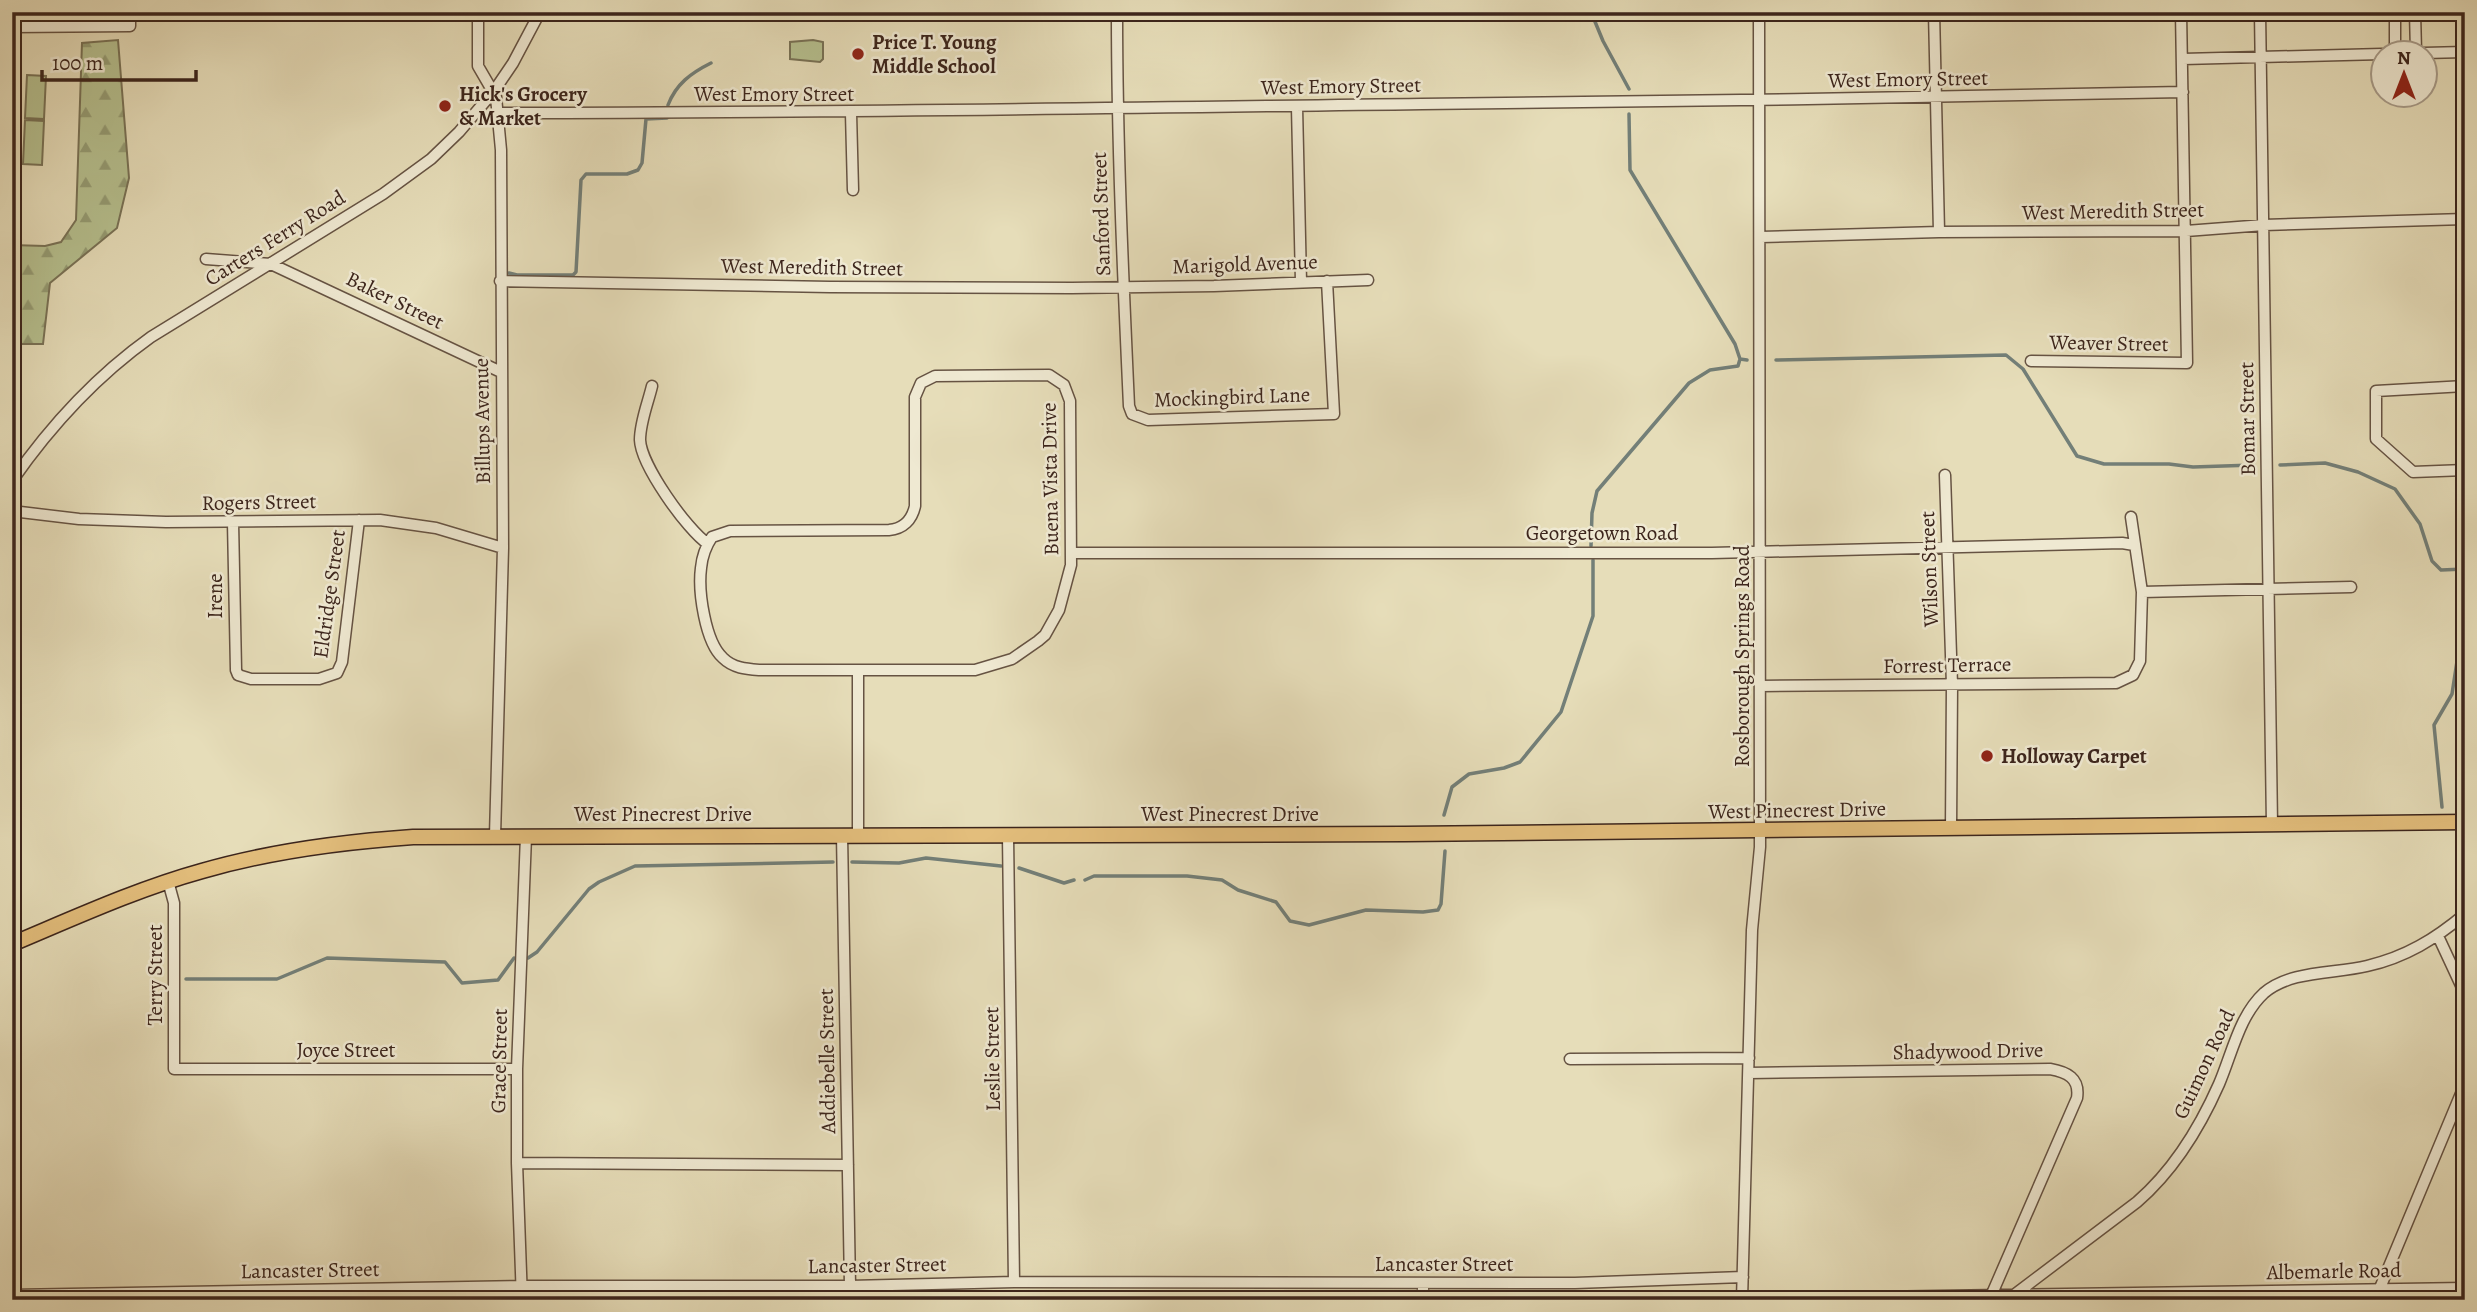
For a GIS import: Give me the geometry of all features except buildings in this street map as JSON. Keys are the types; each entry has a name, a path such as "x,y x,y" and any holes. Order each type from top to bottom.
{"main road":[{"name":"West Pinecrest Drive","path":"12,944 168,881 231,863 335,844 413,837 1760,831 2465,822"}],"street":[{"path":"12,27 130,26 130,12"},
{"name":"Billups Avenue","path":"478,12 478,66 494,91 499,113 503,548 495,836"},
{"name":"Carters Ferry Road","path":"12,481 67,410 125,356 383,194 446,146 494,91 513,63 540,12"},
{"name":"Sanford Street","path":"1117,12 1117,109 1123,286 1129,406 1132,414"},
{"name":"Rosborough Springs Road","path":"1742,1299 1752,930 1760,831 1759,12"},
{"path":"1934,12 1939,232"},
{"path":"2181,12 2186,231"},
{"name":"Bomar Street","path":"2260,12 2272,825"},
{"path":"2395,12 2395,38"},
{"path":"2415,12 2416,38"},
{"path":"2438,53 2465,52"},
{"path":"2183,59 2368,55"},
{"name":"West Emory Street","path":"499,113 851,113 2183,92"},
{"path":"1297,107 1301,282"},
{"path":"851,113 853,190"},
{"name":"West Meredith Street","path":"1761,237 1939,232 2186,231 2264,225 2465,219"},
{"name":"Weaver Street","path":"2031,361 2187,363 2186,231"},
{"path":"206,259 271,264"},
{"name":"Baker Street","path":"271,264 501,372"},
{"name":"Marigold Avenue","path":"1123,286 1214,286 1368,280"},
{"name":"West Meredith Street","path":"500,281 830,287 1123,286"},
{"name":"Mockingbird Lane","path":"1132,414 1148,420 1334,414 1327,281"},
{"name":"Buena Vista Drive","path":"1041,374 1060,381 1067,389 1070,401 1071,553 1066,587 1059,610 1045,635 1021,654 1002,663 975,670 752,670 738,667 721,657 708,632 701,582 702,559 708,544 712,537 730,531 900,528 911,516 915,506 916,391 921,383 935,376 1041,374"},
{"path":"652,386 640,436 643,457 688,527 708,544"},
{"path":"2465,386 2376,391 2376,439 2413,472 2465,471"},
{"name":"Wilson Street","path":"1945,475 1952,685 1951,829"},
{"name":"Rogers Street","path":"12,510 89,519 400,522 436,528 503,548"},
{"path":"2131,517 2142,592 2351,587"},
{"name":"Eldridge Street","path":"236,670 238,674 251,679 319,679 337,673 342,662 359,520"},
{"name":"Irene","path":"233,522 236,670"},
{"name":"Georgetown Road","path":"1071,553 1761,552 2122,543 2133,545"},
{"name":"Forrest Terrace","path":"1761,687 2116,682 2133,675 2140,661 2142,592"},
{"path":"859,670 859,835"},
{"name":"Addiebelle Street","path":"842,835 850,1286"},
{"name":"Grace Street","path":"522,1300 517,1069 526,836"},
{"name":"Leslie Street","path":"1008,836 1014,1282"},
{"name":"Terry Street","path":"168,881 174,903 174,1069"},
{"name":"Guimon Road","path":"2014,1296 2137,1202 2168,1170 2203,1118 2246,1018 2264,994 2289,980 2387,961 2423,946 2465,914"},
{"path":"2438,936 2465,993"},
{"path":"1570,1059 1749,1058"},
{"name":"Joyce Street","path":"174,1069 517,1069"},
{"name":"Shadywood Drive","path":"1749,1073 2050,1069 2067,1073 2074,1078 2077,1098 1991,1296"},
{"path":"2377,1295 2465,1084"},
{"path":"517,1163 848,1166"},
{"name":"Lancaster Street","path":"12,1295 522,1286 850,1286 1014,1282 1575,1283 1743,1277"},
{"path":"1423,1283 1423,1300"},
{"path":"664,1286 664,1300"},
{"name":"Albemarle Road","path":"1742,1299 2377,1295 2465,1288"}],"green space":[{"path":"118,40 129,178 117,228 50,283 43,344 12,344 12,245 45,246 61,242 76,220 82,43"},
{"path":"790,42 823,42 823,59 820,62 790,59"},
{"path":"27,75 46,76 44,119 25,118"},
{"path":"25,120 44,121 42,165 23,164"}],"waterway":[{"path":"1591,12 1629,89"},
{"path":"668,105 685,80 711,63"},
{"path":"1629,114 1630,170 1735,344 1740,359 1747,360"},
{"path":"509,273 573,275 576,272 581,180 586,174 627,174 638,170 642,163 646,119 667,118"},
{"path":"1776,360 2006,355 2023,369 2077,456 2104,464 2169,464 2193,467 2254,465"},
{"path":"1591,546 1592,513 1597,491 1689,383 1710,370 1738,366 1740,359"},
{"path":"2280,465 2325,463 2358,472 2395,489 2420,524 2432,561 2441,570 2465,569"},
{"path":"1444,815 1452,787 1469,774 1504,768 1520,762 1561,712 1593,616 1593,560"},
{"path":"2442,807 2434,725 2452,694 2465,609"},
{"path":"1085,880 1094,876 1187,876 1222,880 1238,890 1276,902 1290,921 1309,925 1366,910 1438,910 1441,904 1445,851"},
{"path":"852,862 899,863 926,858 1001,866"},
{"path":"528,958 537,952 589,889 635,866 833,862"},
{"path":"1019,868 1064,883 1074,880"},
{"path":"186,979 277,979 327,958 445,962 462,983 498,980 514,958"}],"place":[{"name":"Price T. Young Middle School","path":"858,54"},
{"name":"Hick's Grocery & Market","path":"445,106"},
{"name":"Holloway Carpet","path":"1987,756"}]}
